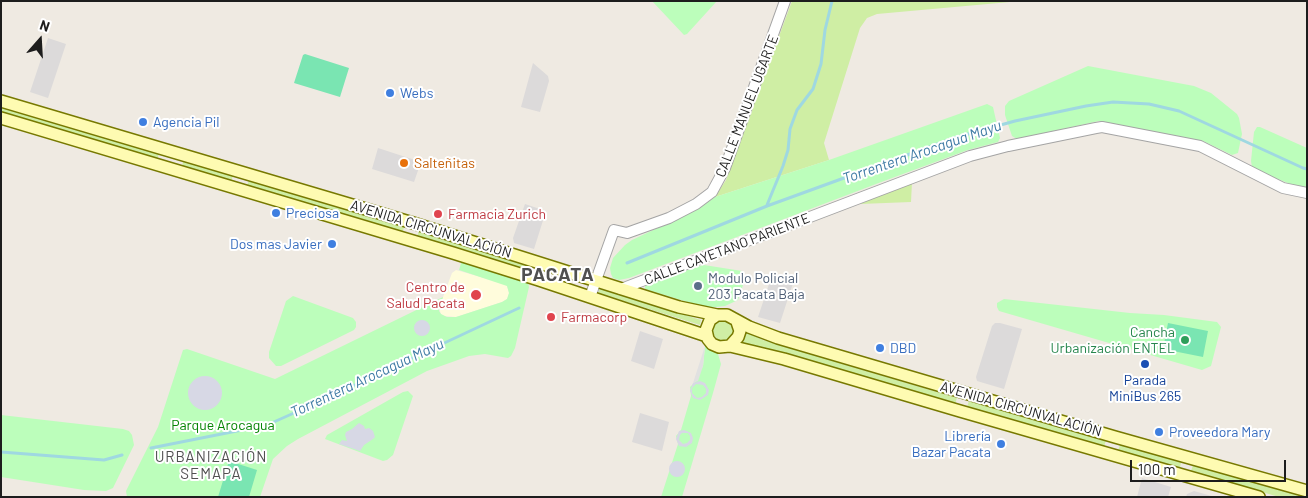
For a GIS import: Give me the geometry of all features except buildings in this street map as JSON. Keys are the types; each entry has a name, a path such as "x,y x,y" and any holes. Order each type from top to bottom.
{"main road":[{"name":"AVENIDA CIRCUNVALACIÓN","path":"1,100 413,223 679,307 717,315"},
{"name":"AVENIDA CIRCUNVALACIÓN","path":"1,118 453,253 707,336"},
{"path":"717,315 727,315 737,322 739,328 738,337 730,346 716,346 710,342 706,330 708,322 717,315"},
{"name":"AVENIDA CIRCUNVALACIÓN","path":"737,322 788,341 1307,491"},
{"name":"AVENIDA CIRCUNVALACIÓN","path":"730,346 784,359 1260,497"}],"street":[{"name":"CALLE MANUEL UGARTE","path":"596,280 614,230 627,233 670,218 696,204 712,192 725,168 785,1"},
{"name":"CALLE CAYETANO PARIENTE","path":"621,289 970,156 1008,146 1102,127 1200,146 1283,188 1307,193"},
{"path":"590,297 596,280"}],"shaded area":[{"path":"48,38 66,44 48,98 30,92"},
{"path":"533,63 548,76 549,81 540,112 521,107"},
{"path":"378,148 421,162 414,182 372,169"},
{"path":"525,204 546,211 534,249 514,243 513,238"},
{"name":"Centro de Salud Pacata","path":"456,270 505,284 509,293 507,299 456,317 444,316 439,308 452,273"},
{"path":"772,275 795,277 780,323 758,317"},
{"path":"422,320 430,328 422,336 414,328"},
{"path":"995,323 1022,329 1004,389 977,381 976,377 992,326"},
{"path":"640,331 663,339 654,369 631,361"},
{"path":"705,346 703,366 698,381 693,383"},
{"path":"205,376 217,381 222,393 217,405 205,410 193,405 188,393 193,381"},
{"path":"700,381 705,383 709,390 708,395 700,400 693,398 690,391 693,383","holes":["696,384 703,385 706,393 702,397 697,398 692,393 692,388"]},
{"path":"640,413 669,422 662,451 632,442"},
{"path":"359,423 365,429 369,428 373,431 375,437 364,445 360,451 339,444 342,440 347,441 346,432"},
{"path":"684,430 691,433 692,443 686,447 679,446 676,439 679,431","holes":["688,433 690,440 683,444 679,440 680,435"]},
{"path":"674,461 680,461 685,466 683,475 674,477 669,472 669,466"},
{"path":"1142,478 1171,487 1168,497 1137,497"},
{"path":"1194,491 1215,497 1186,497 1187,494"}],"green space":[{"path":"652,1 717,1 684,35"},
{"path":"792,1 1021,1 877,14 867,18 860,28 824,143 829,160 715,197 726,180"},
{"path":"305,54 349,68 340,97 294,83 303,55"},
{"path":"1088,66 1194,86 1211,93 1237,114 1239,118 1242,134 1238,153 1232,155 1203,141 1099,121 1017,139 1012,136 1005,115 1005,106 1009,101"},
{"path":"987,104 993,107 1000,138 998,142 968,150 629,278 619,280 613,278 611,274 610,268 613,258 625,245 698,209 715,197 829,160"},
{"path":"1,106 159,154 157,160 1,112"},
{"path":"1257,127 1307,148 1307,187 1293,185 1252,167 1254,132"},
{"path":"183,161 233,176 231,181 182,167"},
{"path":"249,180 404,226 403,232 247,186"},
{"path":"912,182 911,202 860,204"},
{"path":"419,231 532,266 531,271 417,236"},
{"name":"Parque Arocagua","path":"462,260 525,280 528,283 529,287 515,348 511,356 508,358 485,354 469,356 427,371 298,439 273,459 260,497 127,497 126,491 158,427 183,350 187,349 275,379 443,297 439,311 447,317 456,317 507,299 509,293 507,286 459,270"},
{"path":"704,265 742,271 745,279 738,300 725,306 707,308 645,289 645,286 662,279"},
{"path":"600,288 701,320 700,325 598,293"},
{"path":"293,296 353,318 356,322 356,327 354,330 281,366 276,366 269,358 269,352 286,301"},
{"path":"1004,299 1164,315 1217,322 1221,327 1211,366 1202,370 999,311 997,303"},
{"path":"723,321 730,324 733,331 730,338 723,341 716,338 713,331 716,324"},
{"name":"Cancha Urbanización ENTEL","path":"1168,323 1208,331 1203,357 1163,349"},
{"path":"746,332 763,340 957,398 955,404 743,343"},
{"path":"705,346 714,349 718,354 721,364 713,393 682,497 661,497 678,444 676,436 681,430 691,396 690,387 695,382 703,366"},
{"path":"408,391 413,396 393,455 387,460 383,461 325,439 327,435 403,392"},
{"path":"969,401 1106,440 1104,447 967,407"},
{"name":"Parque Arocagua","path":"1,415 123,429 129,431 132,435 134,445 113,488 106,491 84,490 1,477"},
{"path":"1120,445 1181,462 1180,468 1118,451"},
{"path":"229,461 257,470 249,497 218,497"},
{"path":"1193,465 1304,497 1279,497 1191,471"}],"waterway":[{"path":"767,205 783,166 788,150 790,129 797,110 813,89 821,64 825,30 832,1"},
{"name":"Torrentera Arocagua Mayu","path":"627,263 767,206 954,138 1015,121 1113,102 1149,104 1179,111 1307,169"},
{"name":"Torrentera Arocagua Mayu","path":"151,448 267,425 519,308"},
{"name":"Torrentera Arocagua Mayu","path":"1,452 104,460 122,455"}],"place":[{"name":"Webs","path":"390,93"},
{"name":"Agencia Pil","path":"143,122"},
{"name":"Salteñitas","path":"404,163"},
{"name":"Preciosa","path":"276,213"},
{"name":"Farmacia Zurich","path":"438,214"},
{"name":"Dos mas Javier","path":"332,244"},
{"name":"Modulo Policial 203 Pacata Baja","path":"698,286"},
{"name":"Centro de Salud Pacata","path":"476,295"},
{"name":"Farmacorp","path":"551,317"},
{"name":"Cancha Urbanización ENTEL","path":"1185,340"},
{"name":"DBD","path":"880,348"},
{"name":"Parada MiniBus 265","path":"1145,364"},
{"name":"Proveedora Mary","path":"1159,432"},
{"name":"Librería Bazar Pacata","path":"1001,444"}],"district":[{"name":"PACATA","path":"558,275"},
{"name":"URBANIZACIÓN SEMAPA","path":"211,466"}]}
